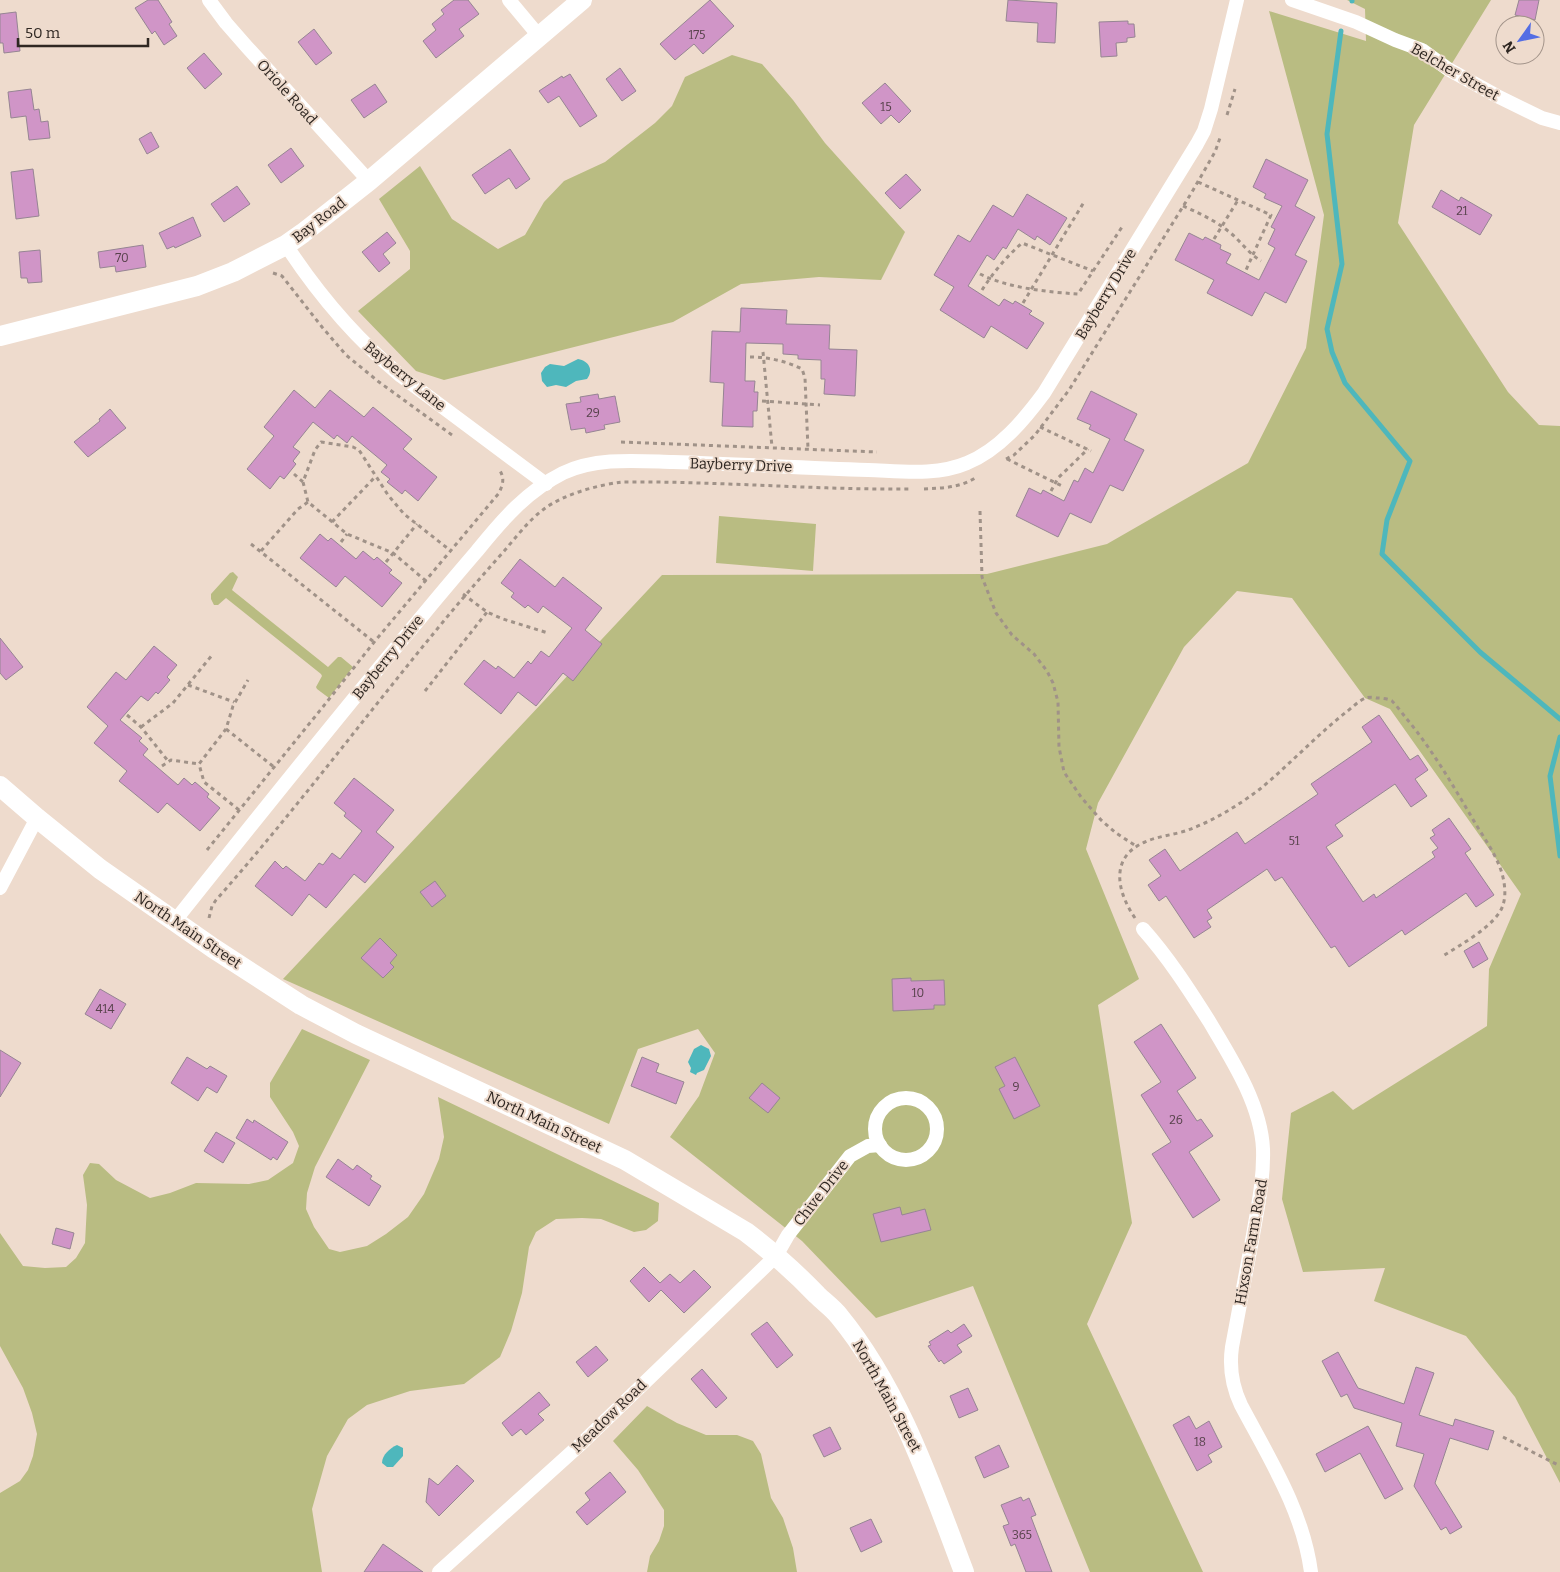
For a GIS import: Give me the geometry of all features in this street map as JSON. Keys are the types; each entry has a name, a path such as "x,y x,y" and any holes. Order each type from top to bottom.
{"main road":[{"name":"Bay Road","path":"0,336 197,286 233,272 286,245 369,181 582,0"},
{"name":"North Main Street","path":"0,786 100,869 174,922 301,1005 348,1030 625,1160 746,1232 776,1256 838,1315 865,1351 921,1458 964,1572"}],"street":[{"name":"Oriole Road","path":"209,0 247,47 369,181"},
{"path":"509,0 539,36"},
{"name":"Bayberry Drive","path":"174,922 406,635 496,528 520,503 565,472 579,467 618,461 924,471 958,466 976,460 990,451 1019,424 1044,393 1198,144 1209,116 1237,0"},
{"name":"Belcher Street","path":"1292,0 1356,22 1422,50 1448,69 1497,96 1542,118 1560,123"},
{"name":"Bayberry Lane","path":"286,245 300,267 328,303 378,357 546,484"},
{"path":"0,888 37,818"},
{"name":"Hixson Farm Road","path":"1142,929 1182,978 1216,1032 1242,1080 1255,1109 1260,1127 1263,1147 1261,1188 1232,1347 1231,1374 1234,1390 1293,1508 1300,1526 1311,1572"},
{"path":"899,1098 918,1100 927,1106 933,1114 936,1123 934,1142 921,1155 903,1160 886,1152 880,1145 876,1136 875,1126 877,1117 882,1108 890,1102 899,1098"},
{"name":"Chive Drive","path":"776,1256 788,1235 850,1156 868,1146 880,1145"},
{"name":"Meadow Road","path":"438,1572 583,1442 776,1256"}],"path":[{"path":"1227,116 1235,89"},
{"path":"999,464 1014,454 1035,435 1069,390 1198,182 1215,152 1221,134"},
{"path":"1198,182 1271,215 1246,270"},
{"path":"1214,239 1238,200"},
{"path":"1024,303 1084,202"},
{"path":"1183,206 1214,220 1230,232 1252,256 1261,261"},
{"path":"980,274 989,279 1032,289 1078,294 1122,227"},
{"path":"982,290 989,279 1022,244 1093,271"},
{"path":"270,273 277,273 282,276 322,328 346,355 378,382 457,439"},
{"path":"763,352 772,447"},
{"path":"750,357 763,357 790,363 802,369 805,378 808,449"},
{"path":"762,401 820,405"},
{"path":"1040,427 1090,450 1055,482 1051,491"},
{"path":"303,482 315,450 322,442 353,447 359,450 388,495 399,508 451,551"},
{"path":"621,442 877,452"},
{"path":"1007,459 1062,486"},
{"path":"207,850 374,642 500,493 504,481 502,473 497,466"},
{"path":"209,918 212,906 216,900 331,761 463,594 544,508 562,498 605,484 654,482 744,484 859,490 936,488 952,487 966,483 983,473"},
{"path":"294,474 303,482 308,502 332,522 347,534 393,553 426,581"},
{"path":"332,522 376,476"},
{"path":"261,551 298,510 308,502"},
{"path":"980,511 982,577 996,613 1012,635 1034,654 1047,671 1053,683 1058,702 1059,747 1064,772 1081,797 1101,820 1136,846"},
{"path":"386,562 417,524"},
{"path":"340,542 347,534"},
{"path":"251,544 374,642"},
{"path":"463,594 487,612 503,620 548,633"},
{"path":"425,691 487,612"},
{"path":"141,727 173,702 213,654"},
{"path":"199,764 226,729 234,702 248,680"},
{"path":"188,685 234,702"},
{"path":"1142,929 1125,901 1121,889 1120,870 1128,852 1146,841 1189,830 1224,813 1260,789 1336,720 1356,705 1366,698 1379,697 1391,700 1420,735 1453,785 1499,864 1503,879 1504,901 1498,914 1476,935 1443,956"},
{"path":"128,715 141,727 168,761"},
{"path":"226,729 274,767"},
{"path":"162,766 168,761 199,764"},
{"path":"199,764 204,782 239,810"},
{"path":"1503,1437 1560,1466"}],"green space":[{"path":"1347,0 1491,0 1414,125 1398,223 1508,392 1539,425 1560,426 1560,1483 1515,1397 1466,1336 1374,1301 1385,1268 1303,1272 1282,1199 1291,1113 1333,1091 1353,1110 1487,1026 1489,969 1521,894 1390,709 1365,698 1292,598 1237,591 1184,647 1098,803 1086,849 1139,979 1098,1005 1132,1223 1087,1324 1203,1572 1090,1572 973,1286 876,1318 802,1241 670,1137 699,1096 715,1053 698,1029 638,1049 609,1124 283,979 662,575 987,574 1107,544 1248,463 1306,348 1324,215 1269,11 1366,41 1365,9"},
{"path":"732,55 762,64 793,100 825,143 905,232 881,280 819,277 741,284 673,322 444,380 416,371 358,311 410,269 410,251 379,199 420,166 452,219 498,249 525,235 544,202 564,181 605,162 655,123 672,106 685,77"},
{"path":"719,516 816,524 813,571 716,563"},
{"path":"233,572 238,577 232,590 328,667 338,657 341,657 353,667 329,698 316,687 322,676 321,674 226,598 218,605 214,605 211,594"},
{"path":"302,1029 370,1060 315,1167 307,1193 306,1209 314,1227 329,1249 340,1252 367,1246 408,1217 424,1194 439,1159 444,1137 438,1097 659,1203 658,1221 646,1230 634,1232 601,1219 556,1219 536,1232 529,1247 522,1293 511,1331 500,1357 464,1384 410,1391 367,1405 348,1419 327,1456 312,1509 322,1572 0,1572 0,1493 20,1481 28,1470 37,1434 23,1388 0,1346 0,1233 23,1266 66,1267 76,1258 85,1243 87,1205 83,1175 90,1163 99,1164 116,1180 150,1198 196,1183 249,1184 268,1180 293,1163 299,1146 293,1132 270,1097 270,1083"},
{"path":"647,1406 677,1423 706,1435 737,1435 753,1441 761,1454 771,1498 783,1518 793,1548 797,1572 647,1572 650,1556 659,1541 664,1526 664,1510 638,1470 613,1441"}],"water":[{"path":"578,359 589,366 590,372 587,379 576,381 566,387 556,385 547,387 542,381 541,373 545,367 550,364 564,366"},
{"path":"701,1045 709,1049 711,1056 704,1070 696,1075 690,1072 691,1068 688,1062 694,1049"},
{"path":"397,1445 403,1448 403,1456 393,1467 387,1467 382,1463 383,1457"}],"building":[{"path":"148,0 158,0 172,22 169,24 177,36 164,45 155,31 152,34 135,8"},
{"path":"454,0 468,0 479,14 459,29 464,36 436,58 423,41 436,30 432,24 444,14 441,10"},
{"path":"710,0 734,26 703,54 694,44 675,60 660,44"},
{"path":"1008,0 1057,3 1055,43 1037,42 1038,23 1006,21"},
{"path":"1519,0 1539,0 1536,15 1515,15"},
{"path":"16,12 20,51 4,53 3,43 0,43 0,14"},
{"path":"1128,21 1128,24 1134,24 1135,37 1127,38 1127,42 1116,43 1117,56 1101,57 1099,22"},
{"path":"314,29 332,53 316,65 298,42"},
{"path":"204,53 222,74 205,89 187,68"},
{"path":"620,68 636,91 622,101 606,79"},
{"path":"570,74 597,116 580,127 559,96 548,103 539,91 562,76 563,78"},
{"path":"885,83 911,111 899,123 891,115 881,124 862,103"},
{"path":"375,84 387,102 364,118 351,100"},
{"path":"31,89 34,110 39,109 41,122 48,121 50,138 29,140 26,116 11,118 8,92"},
{"path":"151,132 159,147 147,154 139,139"},
{"path":"291,148 304,166 281,183 268,165"},
{"path":"510,149 530,179 516,189 509,178 485,194 472,175"},
{"path":"1266,159 1308,180 1295,206 1315,217 1295,255 1307,261 1286,303 1265,292 1252,316 1207,293 1214,280 1175,260 1189,233 1203,240 1205,237 1221,245 1220,249 1231,254 1226,263 1259,280 1275,248 1268,244 1275,229 1271,227 1282,206 1264,198 1266,194 1253,187"},
{"path":"33,169 39,216 16,219 11,172"},
{"path":"906,174 921,190 900,209 885,193"},
{"path":"237,186 250,204 224,222 211,204"},
{"path":"1441,190 1459,201 1461,197 1492,215 1480,235 1432,207"},
{"path":"1027,194 1067,218 1050,245 1037,236 1035,240 1018,229 1006,249 1003,247 994,260 987,255 968,286 999,306 1004,299 1013,304 1015,301 1032,311 1029,314 1044,323 1027,349 991,326 984,338 940,310 954,287 934,275 958,235 970,242 993,205 1013,217"},
{"path":"193,217 201,236 175,248 174,246 167,249 159,233"},
{"path":"387,232 396,243 383,254 390,263 379,272 362,252"},
{"path":"143,245 146,267 116,272 115,266 100,268 98,252"},
{"path":"40,250 42,282 28,283 27,278 21,278 19,252"},
{"path":"741,308 787,310 786,324 830,325 829,349 857,350 855,396 824,394 825,379 821,379 821,360 798,359 798,355 783,354 783,344 746,343 745,381 755,381 754,392 758,392 757,411 753,411 753,427 722,426 724,383 710,382 712,331 740,332"},
{"path":"294,390 315,408 330,390 364,417 373,407 412,439 403,449 437,477 418,501 405,490 402,494 387,482 390,479 381,472 387,465 352,436 347,443 337,435 334,439 313,422 293,447 300,452 293,461 296,464 284,479 280,476 270,489 247,469 274,436 264,427"},
{"path":"1091,391 1137,414 1124,440 1144,450 1123,491 1110,485 1091,523 1070,513 1058,537 1016,516 1029,488 1041,494 1043,490 1064,501 1074,480 1078,482 1085,468 1093,473 1110,439 1089,429 1091,425 1077,419"},
{"path":"598,394 599,399 615,396 620,422 604,425 605,429 586,433 585,428 571,430 566,404 581,402 580,397"},
{"path":"110,409 126,428 88,457 74,442 100,421 99,419"},
{"path":"320,534 328,541 331,538 356,559 363,551 374,560 377,557 392,570 389,573 402,583 382,607 345,576 336,587 300,558"},
{"path":"520,559 555,587 563,577 602,608 585,630 602,644 573,681 563,673 536,706 518,692 501,714 464,684 484,660 496,669 498,666 514,678 528,661 531,664 541,651 549,657 572,628 543,606 538,613 528,605 525,608 511,597 514,593 501,583"},
{"path":"0,638 23,667 6,680 0,673"},
{"path":"154,646 177,665 167,677 170,680 158,694 156,692 148,701 141,696 120,720 142,738 139,741 148,749 143,755 178,785 184,778 192,785 195,782 209,794 207,797 220,808 200,831 167,803 158,813 119,781 127,771 94,743 108,726 87,707 116,672 126,680"},
{"path":"1379,715 1410,760 1418,755 1428,770 1415,779 1427,796 1411,807 1395,784 1335,825 1343,836 1326,847 1363,902 1374,894 1376,898 1435,857 1432,852 1438,848 1430,838 1435,835 1432,830 1449,818 1471,849 1465,853 1494,895 1476,907 1466,893 1405,935 1402,930 1349,967 1335,946 1331,948 1282,877 1275,881 1267,869 1207,910 1212,918 1207,921 1211,927 1194,938 1166,896 1159,901 1148,885 1161,876 1149,860 1165,849 1180,871 1237,832 1245,844 1318,794 1311,784 1372,742 1362,727"},
{"path":"354,778 394,810 376,832 394,847 365,883 354,874 326,908 309,894 292,916 255,886 275,861 283,869 286,866 305,881 319,863 323,865 332,853 340,859 362,831 344,816 346,813 334,803"},
{"path":"435,881 446,896 432,907 420,892"},
{"path":"380,938 397,955 390,963 394,967 383,978 361,958"},
{"path":"1479,942 1488,959 1473,968 1464,951"},
{"path":"911,978 911,981 944,980 945,1005 934,1005 934,1009 893,1011 892,979"},
{"path":"100,989 126,1004 111,1029 85,1014"},
{"path":"1161,1024 1196,1078 1177,1091 1197,1121 1201,1119 1213,1136 1189,1152 1220,1200 1193,1218 1152,1154 1171,1142 1141,1095 1161,1082 1134,1042"},
{"path":"0,1050 21,1063 0,1097"},
{"path":"187,1057 207,1069 210,1066 227,1076 217,1093 207,1087 198,1101 171,1083"},
{"path":"642,1057 659,1064 656,1072 684,1082 676,1104 631,1086"},
{"path":"1015,1057 1040,1106 1014,1119 999,1089 1005,1086 995,1067"},
{"path":"762,1083 780,1098 768,1113 749,1098"},
{"path":"247,1119 253,1123 254,1120 288,1142 277,1160 273,1157 271,1160 236,1138"},
{"path":"216,1132 235,1143 223,1163 204,1151"},
{"path":"338,1159 353,1170 357,1165 372,1176 370,1179 381,1186 369,1206 326,1177"},
{"path":"900,1207 902,1215 925,1209 931,1230 881,1242 873,1214"},
{"path":"56,1228 74,1233 70,1249 52,1244"},
{"path":"644,1267 660,1283 670,1274 680,1283 694,1270 711,1287 684,1313 661,1290 649,1302 630,1281"},
{"path":"767,1322 793,1355 777,1368 751,1334"},
{"path":"964,1324 972,1336 957,1345 962,1352 944,1364 941,1360 939,1362 928,1346 931,1345 929,1342 948,1330 951,1333"},
{"path":"596,1346 608,1360 588,1377 576,1362"},
{"path":"1338,1352 1358,1388 1404,1404 1416,1367 1434,1373 1419,1415 1453,1426 1455,1419 1494,1431 1488,1450 1450,1438 1435,1483 1462,1527 1450,1534 1446,1527 1441,1530 1414,1486 1424,1454 1396,1446 1402,1423 1354,1408 1347,1394 1341,1397 1322,1361"},
{"path":"702,1369 727,1398 716,1408 691,1379"},
{"path":"968,1388 978,1410 959,1418 950,1396"},
{"path":"539,1392 550,1405 538,1414 544,1420 526,1435 521,1429 512,1436 502,1423"},
{"path":"1189,1416 1196,1429 1209,1421 1222,1447 1208,1455 1212,1462 1197,1471 1173,1425"},
{"path":"1368,1426 1403,1489 1385,1499 1360,1453 1325,1472 1316,1454"},
{"path":"830,1427 841,1449 824,1457 813,1435"},
{"path":"999,1445 1009,1467 984,1478 975,1457"},
{"path":"457,1465 474,1481 439,1516 426,1502 429,1478 438,1485"},
{"path":"610,1472 626,1492 587,1525 576,1512 590,1500 585,1493"},
{"path":"1021,1497 1023,1501 1029,1498 1036,1515 1031,1517 1052,1572 1026,1572 1015,1544 1011,1546 1003,1526 1009,1524 1001,1505"},
{"path":"871,1519 882,1542 861,1552 850,1528"},
{"path":"383,1544 423,1572 364,1572"}],"waterway":[{"path":"1341,31 1327,134 1342,264 1327,329 1332,352 1345,383 1410,461 1387,520 1382,554 1480,652 1560,719"},
{"path":"1560,737 1550,776 1560,856"}]}
